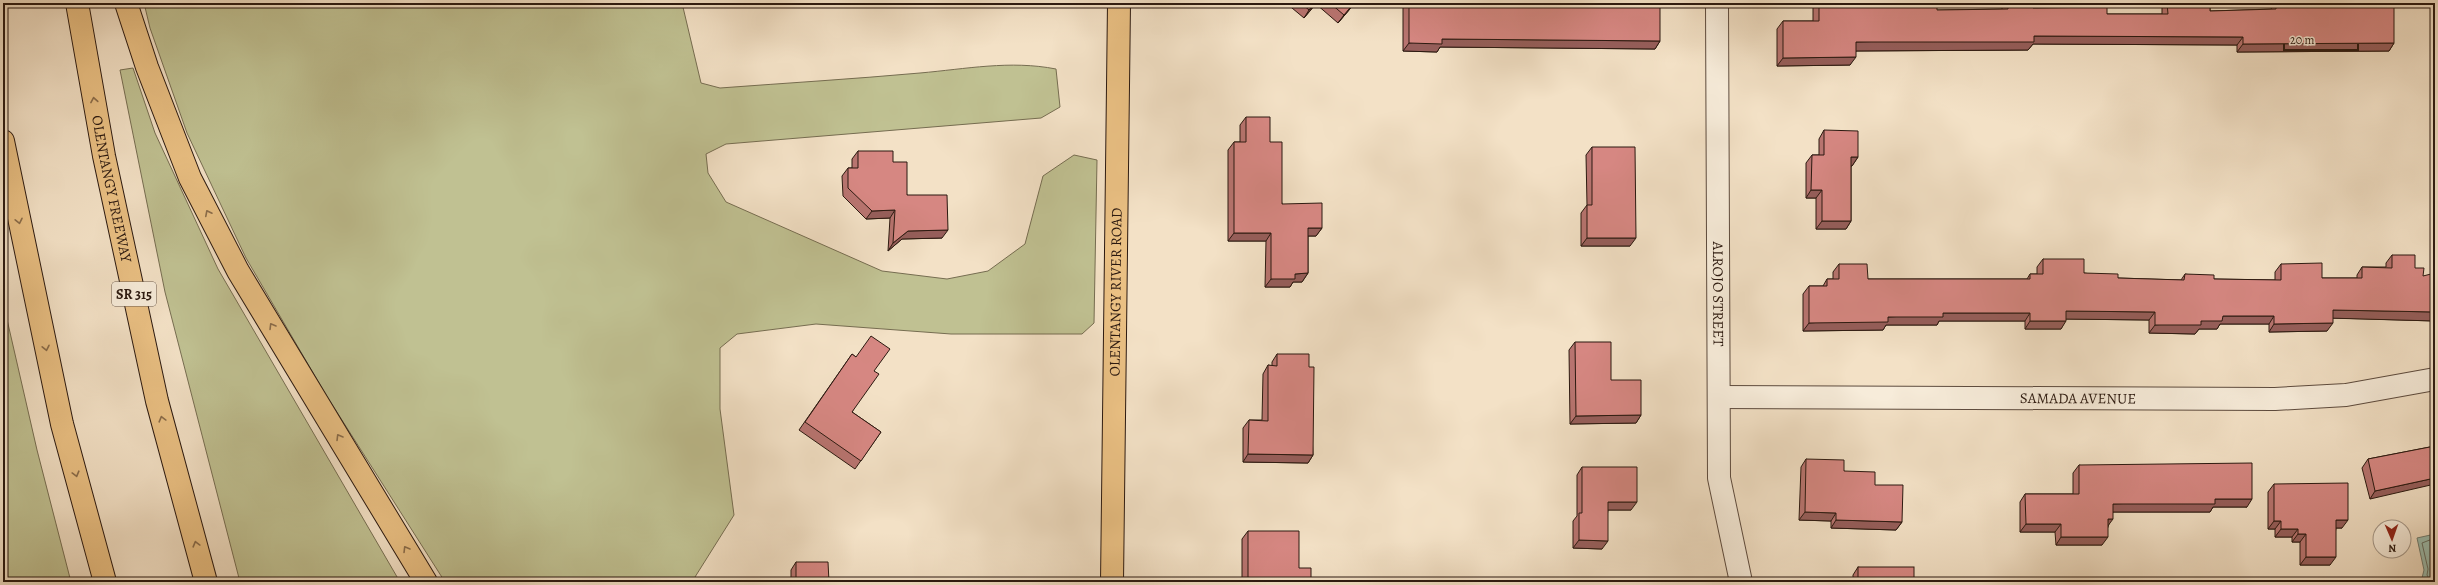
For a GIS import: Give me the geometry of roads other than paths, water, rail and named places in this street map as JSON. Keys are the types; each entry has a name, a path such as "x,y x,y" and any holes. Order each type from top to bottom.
{"main road":[{"name":"OLENTANGY FREEWAY","path":"77,3 104,156 157,401 206,582"},
{"path":"126,3 147,67 190,178 238,271 426,582"},
{"name":"OLENTANGY RIVER ROAD","path":"1112,582 1119,3"},
{"path":"3,141 62,424 105,582"}],"street":[{"name":"ALROJO STREET","path":"1717,3 1720,397 1719,478 1741,582"},
{"name":"SAMADA AVENUE","path":"1720,397 2274,399 2346,395 2435,379"}],"water":[{"path":"2435,534 2435,582 2422,578 2424,570 2417,538"}]}
